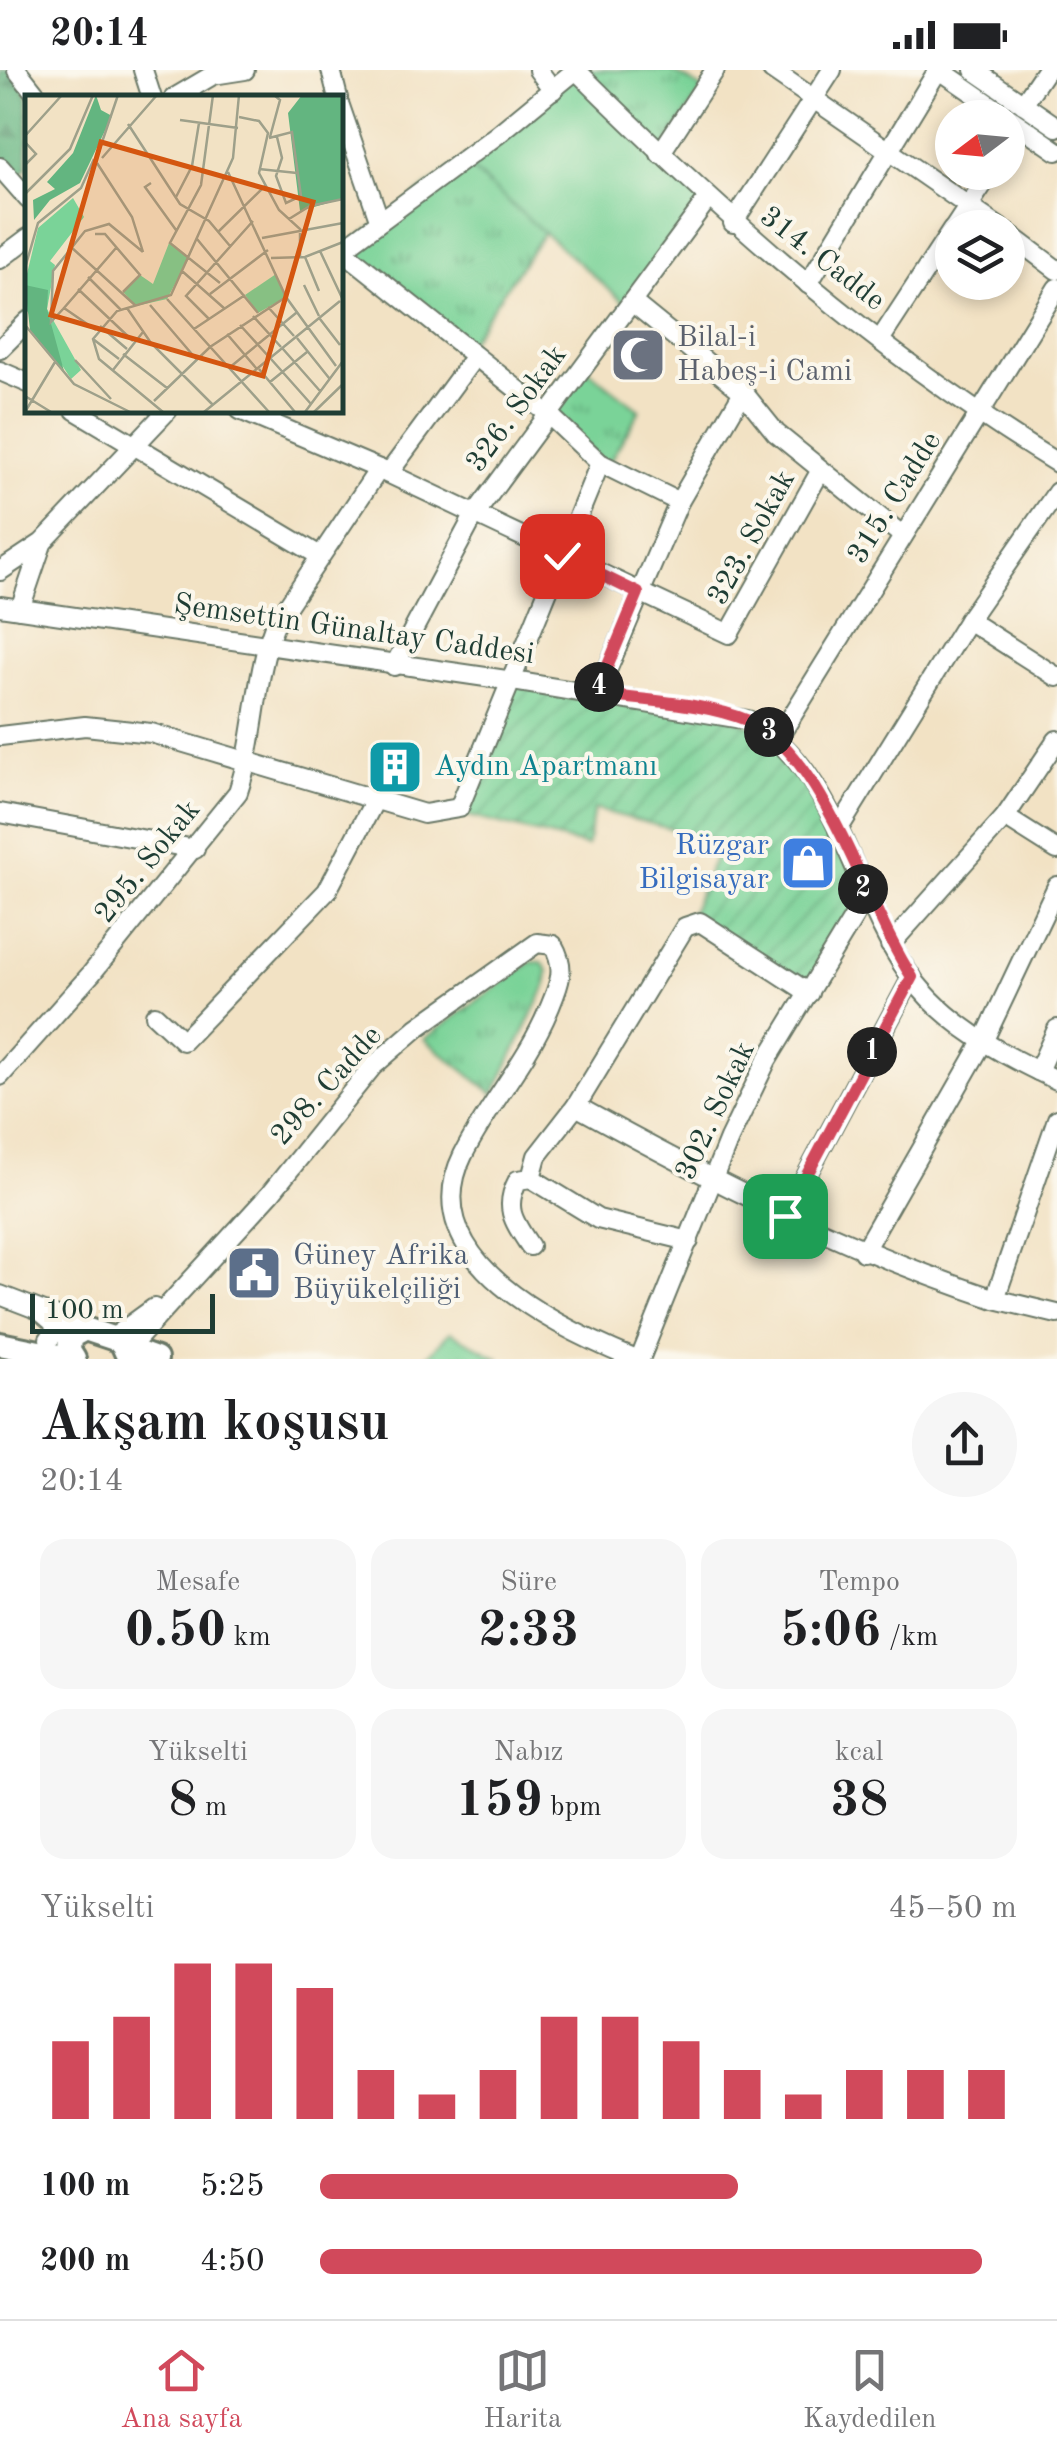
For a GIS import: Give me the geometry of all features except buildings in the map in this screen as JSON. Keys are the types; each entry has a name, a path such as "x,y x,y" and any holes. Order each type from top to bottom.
{"main road":[{"path":"2,1345 124,1348 156,1359"}],"street":[{"path":"17,70 36,95"},
{"path":"143,70 151,95"},
{"path":"179,95 213,74 245,70"},
{"path":"331,70 337,95"},
{"path":"538,70 553,90"},
{"name":"314. Cadde","path":"342,249 576,70 733,223 978,416 1057,464"},
{"path":"660,154 715,70"},
{"path":"772,70 976,210"},
{"path":"733,223 832,70"},
{"path":"808,284 939,70 983,100"},
{"path":"974,70 1017,100"},
{"path":"1025,101 1046,70"},
{"path":"1025,105 1057,127"},
{"path":"342,112 380,220"},
{"path":"1025,128 1057,150"},
{"path":"0,166 25,195"},
{"path":"966,210 979,190"},
{"name":"326. Sokak","path":"394,666 475,514 546,412 707,200"},
{"path":"0,259 25,240"},
{"path":"1025,246 1057,270"},
{"path":"342,251 546,412 600,462 679,502"},
{"path":"880,340 935,256"},
{"name":"315. Cadde","path":"779,737 1057,288"},
{"path":"632,302 742,392 776,434 903,536"},
{"path":"0,349 25,324"},
{"name":"295. Sokak","path":"0,1076 195,849 238,792 249,759 266,646 274,626 383,471 475,356"},
{"path":"0,371 25,382"},
{"path":"596,694 679,502 742,392"},
{"path":"78,412 320,556"},
{"path":"0,571 42,544 166,412"},
{"name":"323. Sokak","path":"245,412 383,471 729,634 822,470"},
{"path":"0,736 62,727 151,732 424,814 459,808 600,462"},
{"path":"838,830 968,620 1057,492"},
{"path":"20,610 42,544"},
{"name":"Şemsettin Günaltay Caddesi","path":"0,606 718,713 748,720 779,737"},
{"path":"968,620 1057,677"},
{"path":"779,737 838,830 890,945 912,977 983,1042 1057,1080"},
{"path":"890,945 1005,817 1057,740"},
{"path":"154,1015 183,1041 326,890 376,798"},
{"path":"0,813 195,849"},
{"path":"1005,817 1057,850"},
{"path":"863,1252 983,1042 1057,886"},
{"name":"302. Sokak","path":"637,1359 768,1060 866,897"},
{"path":"531,1178 538,1156 576,1106 685,928 700,922 809,993"},
{"name":"298. Cadde","path":"124,1348 270,1194 372,1067 512,958 537,943 553,945 562,960 562,980 542,1024 462,1156 453,1184 455,1215 472,1253 529,1308 570,1333 637,1359"},
{"path":"785,1216 912,977"},
{"path":"1038,1071 1057,1030"},
{"path":"576,1106 713,1181 863,1252 995,1299 1057,1314"},
{"path":"995,1299 1057,1120"},
{"path":"530,1246 510,1217 509,1204 518,1180 531,1178 598,1220 689,1241"},
{"path":"0,1295 36,1308 72,1345"},
{"path":"36,1308 72,1345"}],"green space":[{"path":"0,70 17,70 27,95 25,170 14,181 0,167"},
{"path":"576,70 670,70 703,89 660,154"},
{"path":"576,70 707,200 628,306 462,161"},
{"path":"462,161 544,232 465,348 342,250"},
{"path":"583,366 640,410 607,466 547,413"},
{"path":"513,681 719,713 779,737 866,897 809,993 701,922 685,927 721,842 594,809 587,846 461,814"},
{"path":"531,962 542,962 548,971 546,986 494,1094 424,1039"},
{"path":"450,1332 500,1359 425,1359"}],"place":[{"name":"Bilal-i Habeş-i Cami","path":"638,355"},
{"name":"Aydın Apartmanı","path":"395,767"},
{"name":"Rüzgar Bilgisayar","path":"808,863"},
{"name":"Güney Afrika Büyükelçiliği","path":"254,1273"}],"route":[{"path":"562,556 638,593 596,694 748,720 779,737 810,779 838,830 890,945 912,977 785,1216"}]}
